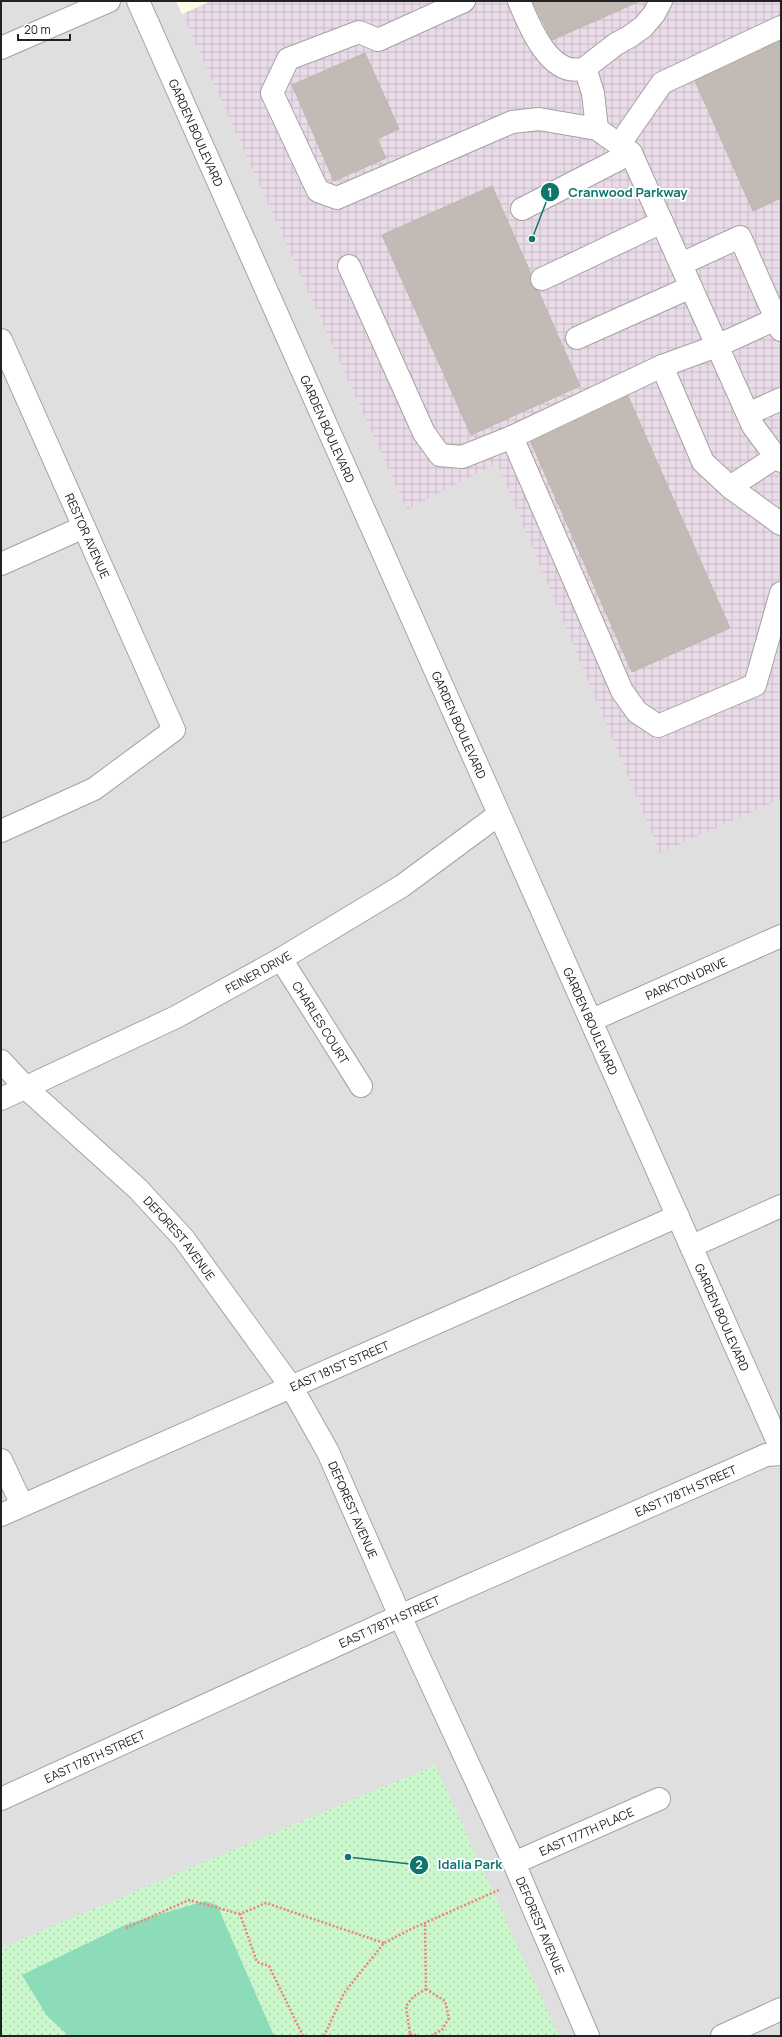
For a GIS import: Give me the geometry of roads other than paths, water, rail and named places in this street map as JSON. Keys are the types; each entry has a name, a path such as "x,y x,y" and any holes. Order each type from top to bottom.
{"street":[{"path":"1,48 109,1"},
{"name":"GARDEN BOULEVARD","path":"138,1 498,815 592,1020 781,1449"},
{"path":"464,1 378,40 359,32 288,59 272,93 318,191 337,198 512,122 539,119 597,129 625,149 662,222 753,426 778,459 730,487"},
{"path":"518,1 539,42 551,59 567,70 579,70 585,68 616,44 643,27 654,14 661,1"},
{"path":"522,209 625,149 662,83 781,27"},
{"path":"585,68 592,94 597,129"},
{"path":"542,279 662,222"},
{"path":"349,266 424,433 440,455 462,457 512,437 662,366 779,325 740,237 681,264"},
{"path":"577,338 691,287"},
{"name":"RESTOR AVENUE","path":"1,340 174,730 94,790 1,831"},
{"path":"662,366 703,462 730,487 781,524"},
{"path":"748,414 781,399"},
{"path":"512,437 622,690 636,712 658,726 754,684 781,593"},
{"path":"1,564 84,527"},
{"name":"FEINER DRIVE","path":"1,1098 26,1088 176,1017 281,959 402,886 498,815"},
{"name":"PARKTON DRIVE","path":"592,1020 781,936"},
{"name":"CHARLES COURT","path":"281,959 361,1086"},
{"name":"DEFOREST AVENUE","path":"1,1061 26,1088 138,1189 184,1239 292,1388 328,1452 400,1616 514,1863 588,2036"},
{"path":"692,1246 781,1206"},
{"name":"EAST 181ST STREET","path":"1,1515 292,1388 678,1216"},
{"name":"EAST 178TH STREET","path":"1,1799 400,1616 766,1455 781,1454"},
{"path":"1,1460 22,1505"},
{"name":"EAST 177TH PLACE","path":"514,1863 659,1799"},
{"path":"722,2036 781,2009"}],"place":[{"name":"Cranwood Parkway","path":"532,239"},
{"name":"Idalia Park","path":"348,1857"}]}
